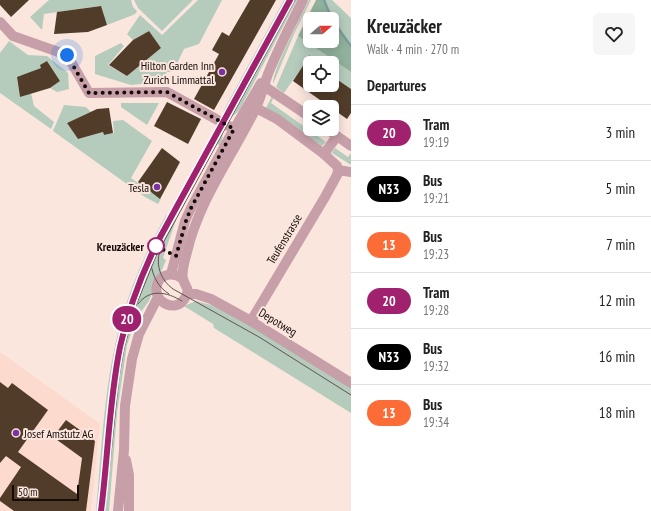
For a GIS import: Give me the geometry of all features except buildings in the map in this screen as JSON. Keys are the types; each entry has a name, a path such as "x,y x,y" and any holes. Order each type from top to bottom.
{"street":[{"path":"183,279 180,276 171,274 162,277 157,283 156,289 158,297 161,301 168,305 174,306 183,302 187,294 187,289 183,279 184,261 202,207 256,108 268,74 303,0"},
{"path":"0,22 13,36 67,55 89,93 167,92 234,129"},
{"path":"171,274 191,208 256,90 268,74"},
{"path":"264,86 303,112"},
{"path":"256,108 277,119 324,154 338,169 351,172"},
{"path":"324,154 336,136 351,146"},
{"name":"Teufenstrasse","path":"251,321 325,197 337,175 338,169"},
{"name":"Depotweg","path":"187,294 204,296 251,321 351,383"},
{"path":"118,511 124,450 126,406 132,359 139,334 158,297"},
{"path":"145,321 168,305"},
{"path":"124,450 129,475 129,511"}],"shaded area":[{"path":"0,352 100,424 91,511 0,511"}],"green space":[{"path":"49,0 131,0 133,7 137,11 133,15 107,25 100,6 44,14 42,30 30,17"},
{"path":"134,0 193,0 162,31 138,8"},
{"path":"198,0 222,0 199,44 184,49 173,72 167,72 161,82 131,85 95,74 95,56 121,43 124,46 108,65 127,76 161,48 149,31 133,40 127,34 140,15 162,35"},
{"path":"284,0 297,0 240,109 232,116 222,117 225,108"},
{"path":"309,0 311,0 305,12 303,12 303,16 273,84 277,67 294,29"},
{"path":"316,0 324,0 329,12 310,12"},
{"path":"324,0 332,0 351,18 351,46 339,29 339,12 329,12"},
{"path":"303,26 303,39 298,36"},
{"path":"339,29 351,46 351,72 339,64 339,56 327,56 316,48 339,48"},
{"path":"298,36 303,39 303,48 316,48 327,56 303,56 303,66 284,93 276,87"},
{"path":"9,41 28,55 47,56 68,73 69,89 57,92 50,88 60,81 47,61 41,65 41,68 17,78 20,97 31,93 34,106 54,122 51,129 0,93 0,53"},
{"path":"339,64 351,72 351,89 339,81"},
{"path":"272,96 274,97 271,103 303,126 303,133 266,108"},
{"path":"121,103 159,103 147,125 121,107"},
{"path":"64,105 86,107 91,112 67,123 78,139 103,132 104,135 114,133 113,121 123,120 152,141 131,178 161,199 158,204 145,197 53,131"},
{"path":"217,126 222,135 221,146 210,140"},
{"path":"307,136 318,136 326,142 322,146"},
{"path":"335,148 348,157 351,153 351,165 332,153"},
{"path":"166,215 176,220 163,258 166,260 149,301 136,319 127,345 117,413 109,511 96,511 104,414 116,341 126,305 136,278"},
{"path":"196,301 211,305 239,318 351,388 351,413 214,328 213,324 184,306"}],"waterway":[{"path":"324,0 336,24 351,46"}],"tram line":[{"name":"20","path":"101,511 115,377 125,324 139,282 158,241 290,0"},
{"path":"105,511 119,377 124,349 135,308 156,256 295,0"},
{"path":"159,254 159,269 163,278 173,289 259,337 351,395"},
{"path":"151,264 157,281 169,294"},
{"path":"138,304 148,296 159,293 170,295 182,301"}],"place":[{"name":"Hilton Garden Inn Zurich Limmattal","path":"222,72"},
{"name":"Tesla","path":"157,187"},
{"name":"Kreuzäcker","path":"156,246"},
{"name":"Josef Amstutz AG","path":"16,433"}],"route":[{"path":"67,55 89,93 167,92 182,102 234,129 191,208 176,256 156,246"}]}
